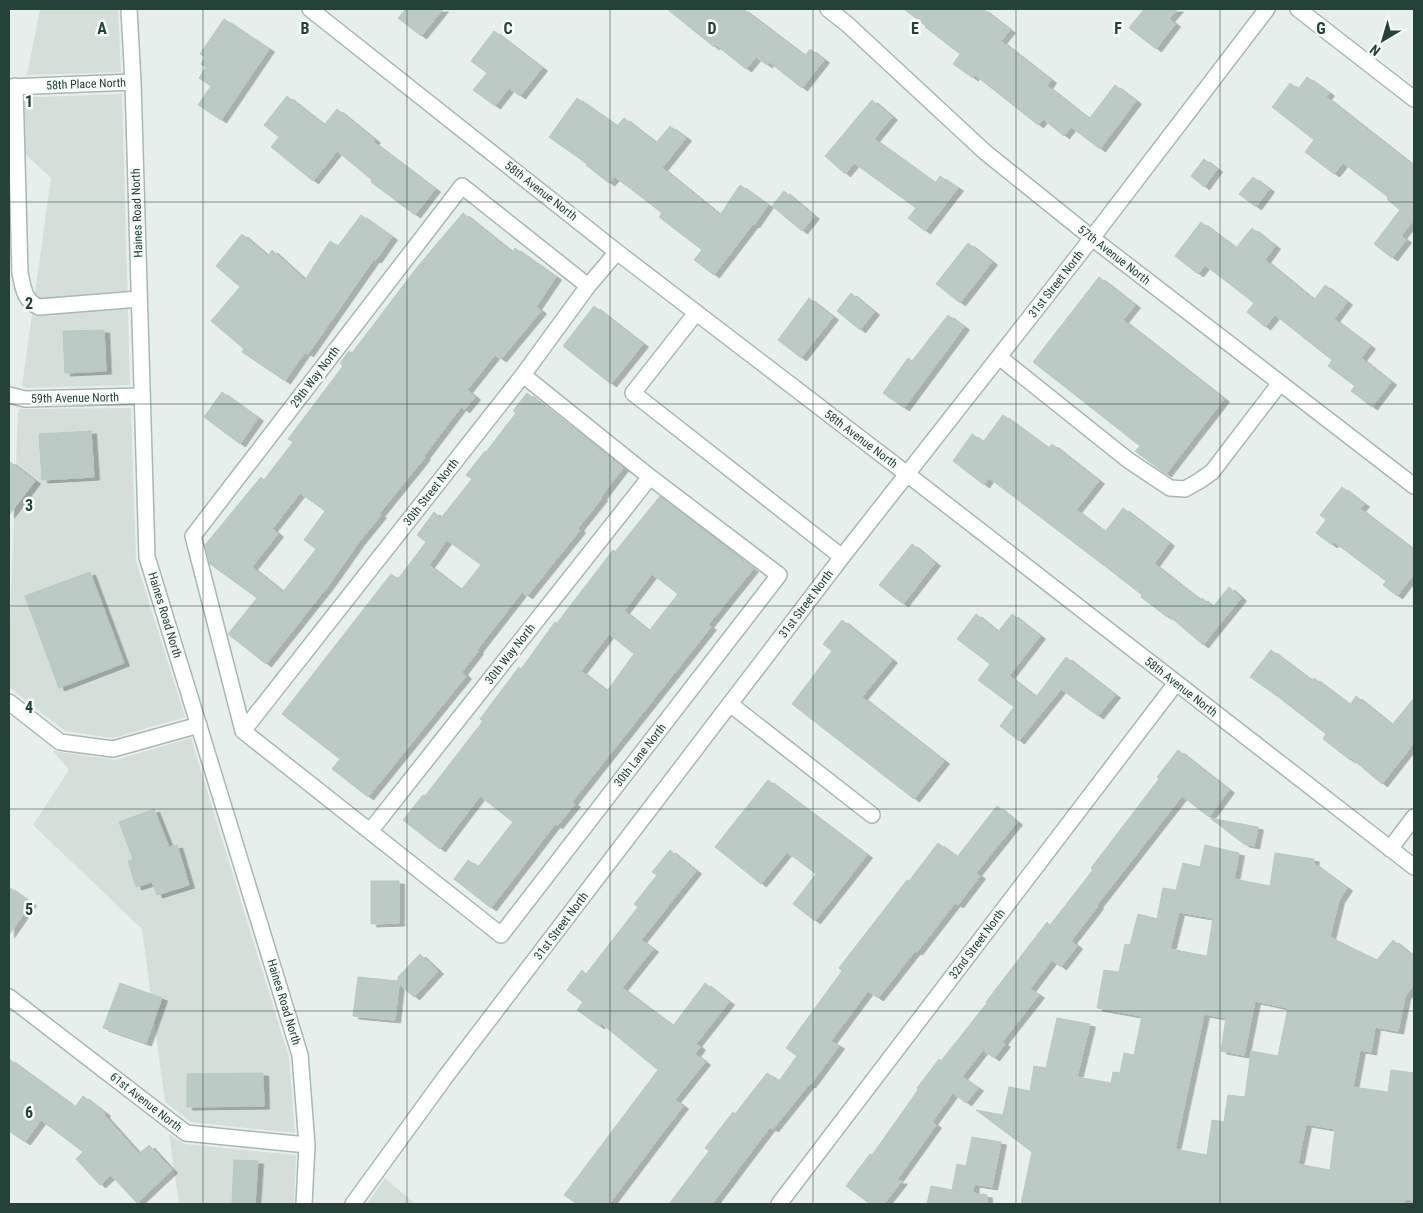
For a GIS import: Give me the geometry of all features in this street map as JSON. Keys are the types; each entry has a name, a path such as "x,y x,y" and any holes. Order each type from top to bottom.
{"street":[{"name":"Haines Road North","path":"129,9 133,82 147,557 300,1055 307,1145 304,1204"},
{"name":"58th Avenue North","path":"310,9 617,252 1414,867"},
{"name":"57th Avenue North","path":"828,9 848,24 985,152 1092,238 1414,486"},
{"name":"31st Street North","path":"353,1204 446,1076 842,557 1092,238 1267,9"},
{"path":"1298,9 1414,99"},
{"name":"58th Place North","path":"12,87 133,82"},
{"path":"12,87 20,273 25,294 32,304 39,307 139,299"},
{"name":"29th Way North","path":"243,731 193,536 462,186 588,286"},
{"name":"30th Street North","path":"243,731 523,375 588,286 617,252"},
{"path":"696,313 633,393 842,557"},
{"path":"999,357 1128,460 1170,488 1185,489 1212,472 1280,383"},
{"path":"523,375 650,477"},
{"name":"59th Avenue North","path":"9,395 25,399 142,396"},
{"name":"30th Lane North","path":"371,830 501,936 779,575 650,477"},
{"name":"30th Way North","path":"371,830 650,477"},
{"name":"32nd Street North","path":"779,1204 1176,683"},
{"path":"9,702 60,742 113,749 199,725"},
{"path":"730,704 872,815"},
{"path":"243,731 371,830"},
{"path":"1390,849 1414,817"},
{"name":"61st Avenue North","path":"9,996 186,1133 307,1145"}],"shaded area":[{"path":"40,9 118,9 121,72 27,75"},
{"path":"122,94 130,385 27,388 22,386 51,178 9,139 9,98"},
{"path":"131,408 136,561 185,717 113,738 65,731 9,687 18,413 19,409"},
{"path":"191,738 289,1058 295,1133 191,1122 165,1102 142,929 33,825 69,770 53,751 115,760"},
{"path":"169,1134 184,1144 296,1155 294,1204 179,1204"},
{"path":"385,1178 415,1204 367,1204"}],"building":[{"path":"406,9 443,9 421,36 398,18"},
{"path":"667,9 743,9 805,56 810,49 824,60 802,88 769,62 767,65 756,57 746,69 716,45 714,47"},
{"path":"904,9 983,9 1010,30 1001,41 1051,80 1047,86 1089,119 1115,85 1136,101 1100,149 1071,127 1064,136 1043,119 1038,125 975,75 973,78 953,64 960,54"},
{"path":"1144,9 1178,9 1169,19 1175,24 1156,49 1129,28"},
{"path":"224,19 269,49 221,120 198,105 211,86 199,78 206,67 201,64 205,57 200,54"},
{"path":"494,31 542,68 520,96 509,88 495,106 473,90 487,73 471,61"},
{"path":"1307,77 1329,93 1326,97 1414,166 1414,220 1401,236 1406,240 1392,258 1374,244 1400,210 1387,199 1388,197 1343,163 1334,174 1305,152 1314,140 1272,107 1290,83 1298,89"},
{"path":"287,96 324,125 337,109 375,140 373,142 435,189 415,215 371,182 372,180 337,151 313,181 271,147 279,137 264,125"},
{"path":"577,98 617,126 624,118 656,143 670,126 686,138 662,168 720,215 740,185 768,205 714,275 694,260 702,250 659,217 662,213 615,177 609,183 587,164 549,137"},
{"path":"872,100 892,117 874,139 935,183 940,176 958,188 925,231 908,218 916,208 854,163 845,174 825,156"},
{"path":"1204,159 1217,169 1204,187 1191,176"},
{"path":"1253,177 1269,189 1256,207 1239,194"},
{"path":"784,191 814,216 802,231 772,206"},
{"path":"463,213 512,252 515,248 556,277 536,307 541,311 501,359 495,355 467,390 475,397 464,410 461,407 425,457 379,514 381,515 328,586 266,664 228,634 257,598 210,564 205,545 261,477 264,480 293,442 288,439 343,366 340,363 349,351 352,353 418,266","holes":["300,493 325,511 304,540 316,549 283,592 252,567 278,534 272,529"]},
{"path":"361,215 392,237 376,260 374,259 308,354 305,352 285,381 242,352 244,349 211,321 240,287 216,266 242,234 268,256 272,250 305,280 330,241 338,246"},
{"path":"1201,222 1236,248 1252,228 1275,246 1265,260 1314,300 1325,285 1347,302 1334,319 1370,346 1361,358 1391,382 1372,407 1351,391 1355,386 1328,366 1332,360 1275,315 1265,327 1247,312 1254,303 1205,265 1198,274 1175,256"},
{"path":"968,243 992,262 960,303 936,284"},
{"path":"1099,277 1135,305 1123,320 1224,399 1166,474 1135,451 1140,446 1033,362"},
{"path":"851,293 874,312 860,330 837,311"},
{"path":"809,298 833,317 801,358 778,340"},
{"path":"594,306 643,344 611,384 563,346"},
{"path":"948,315 964,327 904,408 883,393 908,358 912,361"},
{"path":"104,330 106,371 65,373 63,331"},
{"path":"222,392 258,418 240,444 204,417"},
{"path":"527,393 623,468 578,528 580,530 527,596 522,592 462,672 466,676 368,797 332,769 340,759 282,714 391,574 398,579 426,542 417,535 434,512 441,518 472,479 466,475 516,413 513,411","holes":["447,540 481,565 461,590 429,565"]},
{"path":"1003,415 1048,448 1052,444 1099,481 1076,510 1105,532 1123,508 1169,543 1154,564 1200,600 1202,598 1213,607 1229,587 1241,598 1203,645 1168,615 1167,617 1141,597 1142,595 989,478 984,485 953,461 972,434 983,442"},
{"path":"91,431 94,477 42,480 39,434"},
{"path":"9,461 35,481 9,515"},
{"path":"1342,487 1364,504 1360,509 1414,550 1414,574 1397,596 1383,585 1386,581 1334,542 1332,545 1316,533 1326,520 1320,515"},
{"path":"660,496 753,569 708,625 711,627 572,802 575,804 557,826 555,824 491,908 454,879 468,860 478,867 513,822 480,796 440,849 403,820 423,795 425,796 483,721 480,719 519,667 521,669 555,622 557,623 613,550 615,552","holes":["652,574 678,594 649,631 624,611","609,634 634,654 607,691 581,671"]},
{"path":"912,544 935,563 903,604 879,585"},
{"path":"90,572 124,663 59,688 25,596"},
{"path":"976,614 998,632 1012,614 1040,636 1009,676 1036,697 1066,657 1115,695 1098,716 1061,689 1019,741 1000,726 1014,707 978,680 990,664 957,639"},
{"path":"842,620 892,660 862,697 944,761 914,799 792,704 832,651 823,644"},
{"path":"1271,650 1312,681 1314,678 1350,705 1356,696 1392,725 1414,698 1414,743 1382,784 1351,758 1350,760 1323,739 1326,734 1250,677"},
{"path":"1178,750 1229,790 1209,817 1182,796 1071,941 1077,946 1061,967 1052,960 1030,989 1039,995 1002,1042 1005,1044 994,1058 983,1050 962,1077 978,1088 966,1103 953,1093 932,1122 936,1125 896,1181 902,1181 884,1204 870,1204 846,1186 870,1154 872,1155 939,1059 941,1061 1047,922 1050,925 1093,870 1091,868 1159,779 1157,777"},
{"path":"768,780 867,855 815,921 793,904 816,874 787,852 761,884 715,847"},
{"path":"997,806 1017,822 976,873 980,876 958,905 955,903 878,998 868,991 831,1041 839,1046 810,1085 773,1129 770,1127 712,1204 669,1204 709,1151 705,1148 767,1073 779,1081 797,1056 786,1048 842,971 839,968 907,880 909,881 938,843 957,857"},
{"path":"154,809 169,847 177,845 189,885 157,895 152,882 136,887 128,861 133,859 119,822"},
{"path":"1210,818 1258,827 1254,846 1244,844"},
{"path":"1205,845 1239,853 1234,879 1270,886 1275,853 1314,859 1313,863 1347,888 1339,900 1330,937 1377,960 1393,940 1414,957 1414,984 1405,997 1398,1031 1375,1027 1371,1052 1360,1050 1353,1087 1388,1092 1391,1070 1414,1073 1414,1200 1405,1199 1404,1204 1021,1204 1032,1152 976,1110 1003,1115 1009,1087 1030,1091 1034,1066 1046,1068 1057,1018 1090,1024 1077,1077 1111,1083 1113,1072 1120,1073 1124,1053 1134,1055 1142,1016 1097,1008 1104,970 1119,972 1125,944 1130,945 1138,914 1157,919 1163,888 1176,890 1183,863 1200,867","holes":["1179,912 1213,918 1207,956 1170,949","1255,1001 1288,1008 1278,1056 1251,1051 1245,1097 1228,1095 1224,1122 1212,1120 1207,1155 1175,1149 1204,1014 1226,1018 1221,1051 1244,1055","1306,1124 1335,1129 1330,1170 1298,1164"]},
{"path":"670,850 696,871 641,940 653,949 622,988 673,1026 705,983 729,1002 696,1044 700,1047 695,1054 705,1062 675,1100 683,1106 609,1204 577,1204 564,1195 658,1070 601,1023 599,1026 577,1010 583,1002 567,990 582,970 586,974 638,907 634,904 657,875 652,872"},
{"path":"371,881 399,881 399,923 371,924"},
{"path":"9,887 31,903 9,935"},
{"path":"420,954 438,971 414,997 399,984 395,1020 353,1016 358,977 398,981 398,977"},
{"path":"120,983 162,998 146,1043 103,1028"},
{"path":"9,1059 75,1107 83,1096 105,1113 104,1115 139,1154 149,1145 172,1170 137,1203 111,1175 100,1185 76,1159 83,1152 41,1120 25,1142 9,1131"},
{"path":"263,1073 264,1106 187,1107 187,1074"},
{"path":"972,1137 1001,1142 992,1187 974,1184 973,1193 987,1195 987,1204 927,1204 931,1186 952,1190 957,1164 966,1166"},
{"path":"234,1160 258,1161 255,1204 232,1203"}]}
